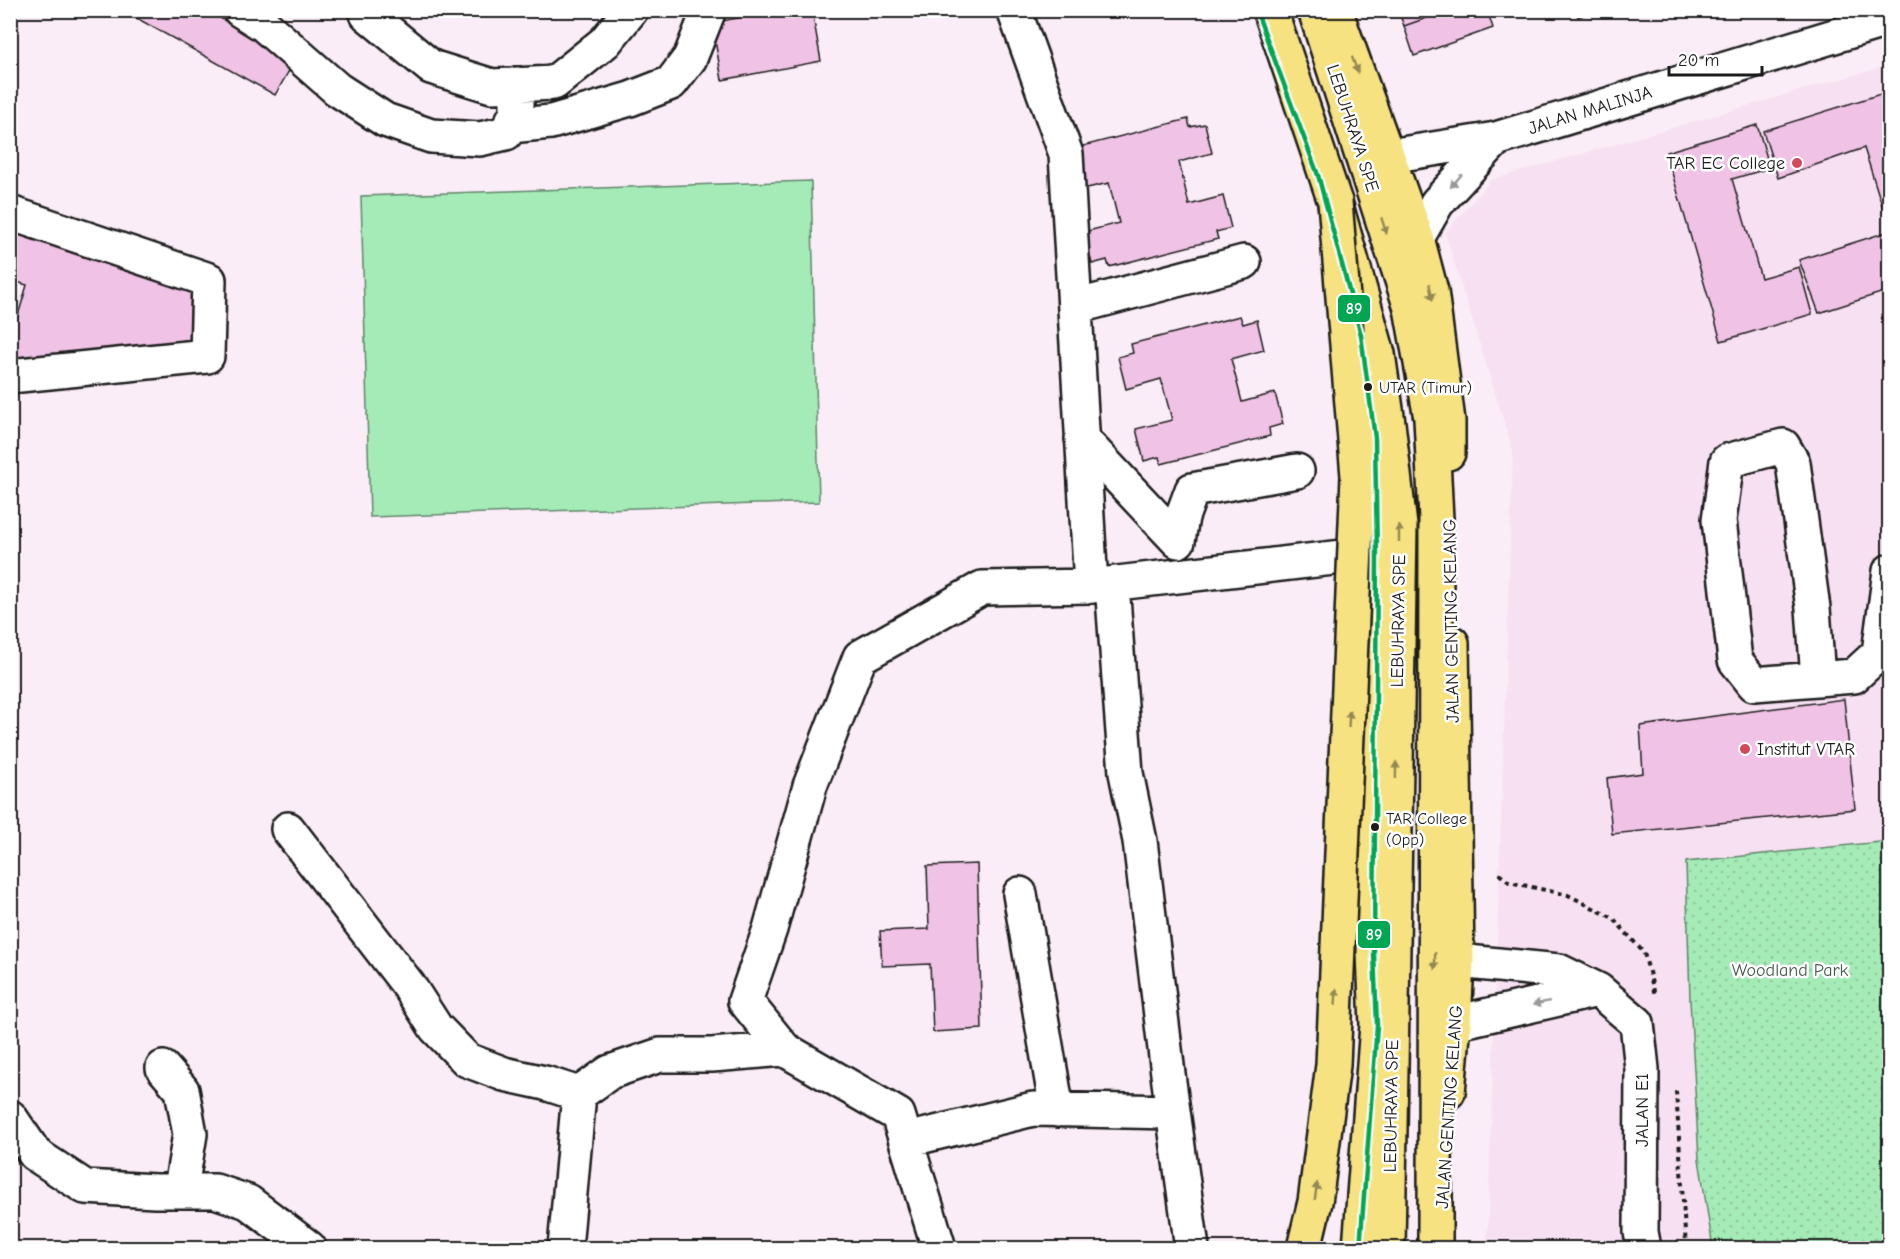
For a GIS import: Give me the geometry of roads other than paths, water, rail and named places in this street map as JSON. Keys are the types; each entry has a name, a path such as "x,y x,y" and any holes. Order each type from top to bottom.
{"main road":[{"path":"1256,10 1318,175 1361,335 1375,438 1377,553 1374,953 1377,1025 1360,1248"},
{"name":"LEBUHRAYA SPE","path":"1270,10 1335,202 1378,354 1389,423 1400,526 1388,1248"},
{"name":"LEBUHRAYA SPE","path":"1315,10 1411,308 1431,418 1436,519 1435,1248"},
{"name":"JALAN GENTING KELANG","path":"1335,10 1417,238 1431,291 1448,421 1457,961 1440,1248"},
{"path":"1304,1248 1315,1202 1333,1065 1357,488 1335,202"}],"street":[{"path":"240,10 264,26 337,89 385,120 431,136 480,139 506,133 517,112 517,84"},
{"path":"366,10 367,14 431,67 492,86 554,83 605,42 631,10"},
{"path":"510,126 550,122 630,99 671,83 690,58 709,10"},
{"path":"1014,10 1066,154 1082,439 1126,773 1140,841 1192,1248"},
{"name":"JALAN MALINJA","path":"1389,156 1496,139 1890,18"},
{"path":"1417,238 1437,203 1496,139"},
{"path":"10,213 209,280 207,356 10,376"},
{"path":"1075,307 1244,262"},
{"path":"1082,439 1178,541 1182,517 1192,490 1297,471"},
{"path":"1818,679 1813,608 1793,463 1783,446 1727,461 1719,520 1735,660 1754,684 1818,679 1854,676 1879,653 1890,571"},
{"path":"939,1248 898,1115 784,1049 745,1001 770,929 810,786 861,657 982,588 1101,585 1377,553"},
{"path":"288,829 409,986 436,1028 467,1060 504,1074 545,1083 579,1094"},
{"path":"1020,894 1057,1110"},
{"name":"JALAN E1","path":"1457,961 1559,971 1598,990 1637,1023 1642,1069 1641,1232 1644,1248"},
{"path":"1454,1023 1598,990"},
{"path":"565,1248 579,1094 610,1072 660,1055 712,1055 784,1049"},
{"path":"163,1068 182,1090 190,1134 183,1176 187,1191"},
{"path":"907,1140 1033,1109 1173,1112"},
{"path":"10,1117 35,1154 85,1187 215,1191 248,1202 309,1248"}],"place":[{"name":"TAR EC College","path":"1797,163"},
{"name":"UTAR (Timur)","path":"1368,387"},
{"name":"Institut VTAR","path":"1745,749"},
{"name":"TAR College (Opp)","path":"1375,827"}],"park label":[{"name":"Woodland Park","path":"1790,970"}]}
